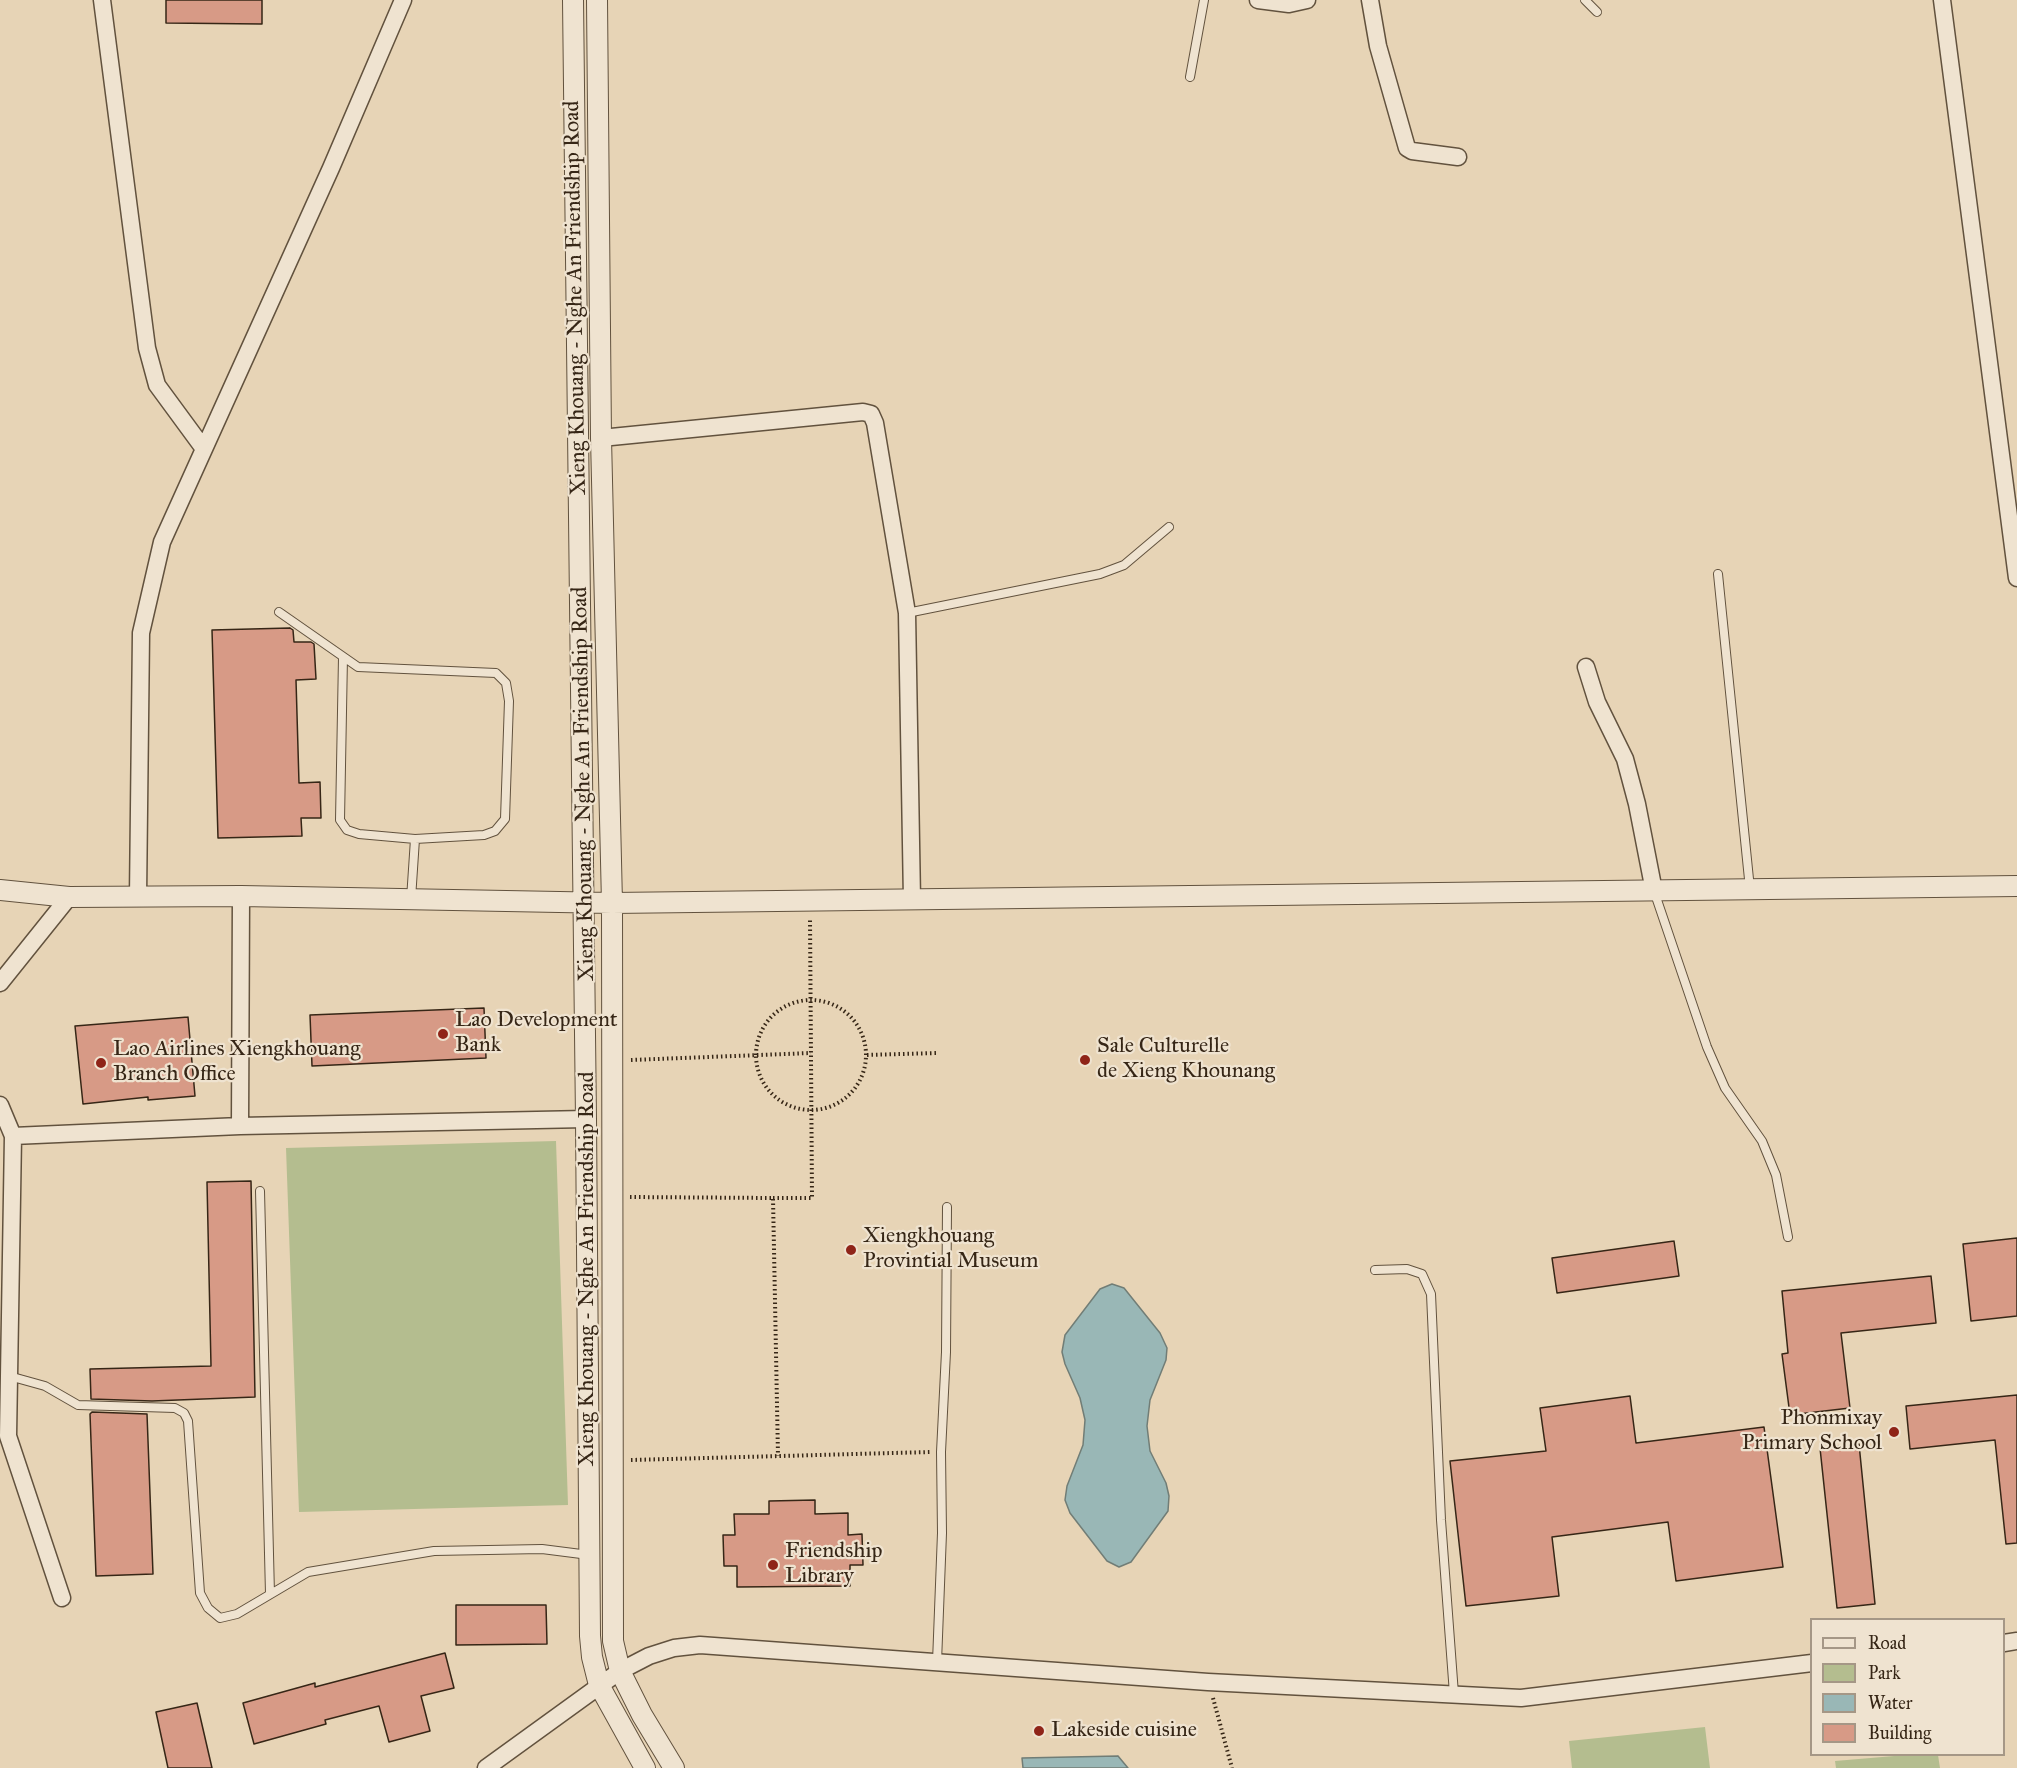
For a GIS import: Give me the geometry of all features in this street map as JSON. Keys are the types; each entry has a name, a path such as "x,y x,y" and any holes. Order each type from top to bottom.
{"street":[{"path":"102,0 147,348 157,385 204,449"},
{"path":"138,897 141,633 162,542 331,168 403,0"},
{"name":"Xieng Khouang - Nghe An Friendship Road","path":"573,0 590,1636 599,1685 645,1768"},
{"name":"Xieng Khouang - Nghe An Friendship Road","path":"597,0 601,438 612,903 613,1641 620,1671 674,1768"},
{"path":"1258,0 1289,4 1307,0"},
{"path":"1370,0 1378,46 1407,148 1412,151 1458,157"},
{"path":"1942,0 2017,578"},
{"path":"601,438 863,412 871,414 908,613 912,900"},
{"path":"1586,667 1597,702 1625,759 1637,804 1654,891"},
{"path":"0,890 69,897 241,896 612,903 2017,886"},
{"path":"240,1126 241,896"},
{"path":"0,983 69,897"},
{"path":"0,1105 13,1136 8,1436 62,1598"},
{"path":"13,1136 240,1126 586,1119"},
{"path":"486,1768 620,1671 649,1656 674,1648 699,1645 1208,1682 1521,1698 1810,1663"}],"lane":[{"path":"1190,77 1203,0"},
{"path":"1585,0 1597,12"},
{"path":"908,613 1100,574 1124,565 1169,527"},
{"path":"1718,574 1750,890"},
{"path":"279,612 358,667 496,673 506,683 510,701 505,819 495,831 484,835 415,839 359,834 347,830 340,820 343,657"},
{"path":"410,899 415,839"},
{"path":"1654,891 1707,1047 1725,1088 1762,1141 1776,1175 1788,1237"},
{"path":"260,1191 270,1594"},
{"path":"937,1662 942,1533 941,1452 946,1352 947,1207"},
{"path":"1375,1270 1407,1269 1422,1275 1431,1294 1441,1520 1454,1695"},
{"path":"9,1376 45,1386 78,1405 176,1408 184,1413 188,1421 200,1593 208,1608 220,1618 237,1614 308,1572 434,1551 542,1549 590,1555"}],"path":[{"path":"612,1197 812,1198 810,901"},
{"path":"811,999 828,1002 844,1010 856,1022 864,1038 867,1055 865,1072 857,1088 844,1100 829,1108 811,1111 794,1108 779,1100 766,1088 758,1072 756,1055 758,1038 766,1022 778,1010 794,1002 811,999"},
{"path":"612,1060 811,1053"},
{"path":"867,1055 938,1053"},
{"path":"773,1198 778,1456"},
{"path":"613,1460 941,1452"},
{"path":"1208,1682 1232,1768"}],"green space":[{"path":"556,1141 568,1505 299,1512 286,1148"},
{"path":"1705,1727 1710,1768 1572,1768 1569,1741"},
{"path":"1894,1756 1938,1756 1940,1768 1836,1768 1835,1761"}],"water":[{"path":"1112,1284 1124,1288 1160,1333 1167,1348 1166,1360 1150,1400 1147,1426 1150,1451 1166,1483 1169,1496 1168,1511 1131,1562 1119,1567 1107,1561 1070,1513 1065,1500 1067,1486 1083,1445 1085,1420 1080,1398 1062,1352 1065,1335 1100,1289"},
{"path":"1118,1756 1128,1768 1023,1768 1022,1758"}],"building":[{"path":"166,0 262,0 262,24 166,23"},
{"path":"290,628 293,630 294,642 314,644 316,679 296,680 299,783 320,782 321,818 301,818 302,836 218,838 212,630"},
{"path":"484,1008 486,1058 312,1066 310,1015"},
{"path":"188,1017 195,1096 148,1100 148,1097 83,1104 75,1026"},
{"path":"251,1181 255,1397 152,1401 91,1399 90,1369 211,1366 207,1182"},
{"path":"2017,1238 2017,1316 1971,1321 1963,1244"},
{"path":"1674,1241 1679,1276 1557,1293 1552,1258"},
{"path":"1931,1276 1936,1323 1841,1333 1850,1408 1790,1415 1782,1354 1788,1353 1782,1291"},
{"path":"2017,1395 2017,1543 2006,1544 1995,1440 1910,1449 1906,1406"},
{"path":"1630,1396 1636,1443 1764,1427 1783,1567 1676,1581 1668,1522 1552,1537 1559,1596 1466,1606 1450,1461 1546,1451 1540,1408"},
{"path":"92,1412 147,1414 153,1574 96,1576 90,1414"},
{"path":"1859,1444 1875,1604 1837,1608 1820,1448"},
{"path":"815,1500 815,1514 848,1513 848,1535 862,1534 863,1565 850,1565 850,1586 737,1587 737,1566 724,1566 723,1535 735,1535 734,1514 769,1514 769,1501"},
{"path":"456,1605 546,1605 547,1644 456,1645"},
{"path":"445,1653 454,1688 421,1696 430,1731 389,1742 379,1706 325,1720 326,1724 254,1744 243,1703 315,1683 315,1687"},
{"path":"197,1703 212,1768 168,1768 156,1712"}],"place":[{"name":"Lao Development Bank","path":"443,1034"},
{"name":"Sale Culturelle de Xieng Khounang","path":"1085,1060"},
{"name":"Lao Airlines Xiengkhouang Branch Office","path":"101,1063"},
{"name":"Xiengkhouang Provintial Museum","path":"851,1250"},
{"name":"Phonmixay Primary School","path":"1894,1432"},
{"name":"Friendship Library","path":"773,1565"},
{"name":"Lakeside cuisine","path":"1039,1731"}]}
